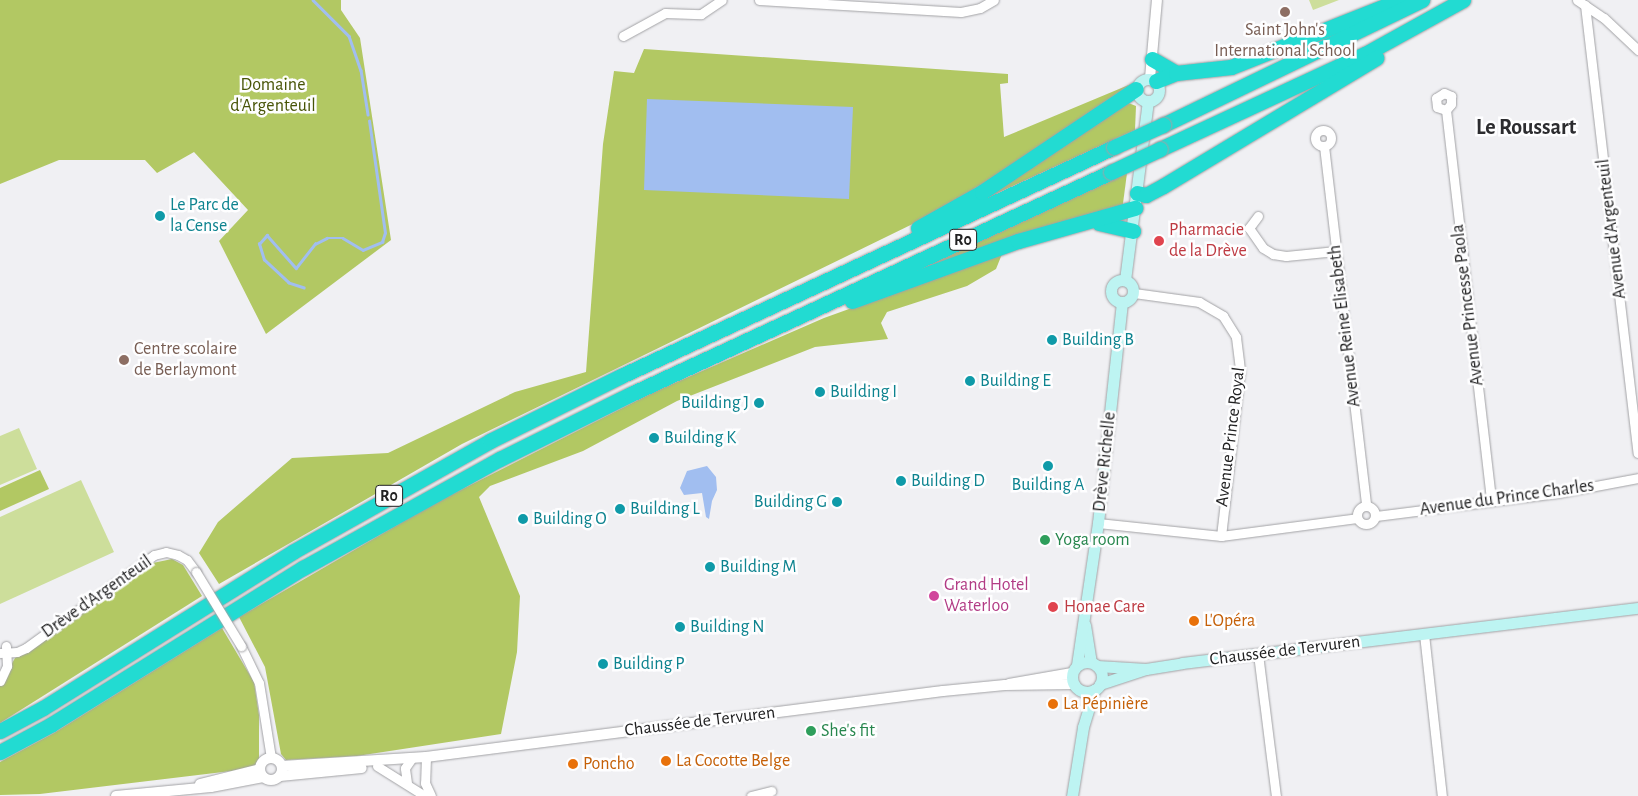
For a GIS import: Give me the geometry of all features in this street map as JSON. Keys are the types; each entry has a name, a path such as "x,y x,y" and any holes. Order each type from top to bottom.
{"highway":[{"path":"1153,80 1176,73 1231,67 1400,0"},
{"name":"R0","path":"0,731 42,708 294,551 490,441 621,376 1163,125 1422,0"},
{"name":"R0","path":"0,752 52,724 287,578 406,510 606,406 1356,58 1424,23 1463,0"},
{"path":"814,309 831,309 1018,241 1093,222 1163,186 1419,33 1424,23"},
{"path":"1152,59 1176,73"},
{"path":"878,257 895,240 982,192 1136,89"},
{"path":"1093,222 1114,224 1132,231"}],"main road":[{"path":"1141,80 1153,80 1159,91 1157,96 1148,101 1139,98 1136,89 1141,80"},
{"path":"1125,280 1148,101"},
{"path":"1125,280 1130,283 1134,293 1128,301 1122,302 1114,299 1111,291 1117,281 1125,280"},
{"name":"Drève Richelle","path":"1082,726 1076,678 1098,523 1122,302"},
{"name":"Chaussée de Tervuren","path":"1146,669 1094,664 1076,678 1097,687 1146,669 1638,608"},
{"name":"Drève Richelle","path":"1072,796 1082,726 1102,678 1094,664 1085,621"}],"street":[{"path":"623,36 665,13 701,14 722,0"},
{"path":"759,0 962,12 980,8 994,0"},
{"path":"1153,80 1152,59 1157,0"},
{"path":"1581,3 1604,18 1638,50"},
{"name":"Avenue d'Argenteuil","path":"1581,3 1634,375 1638,453"},
{"name":"Avenue Princesse Paola","path":"1446,110 1491,501"},
{"name":"Avenue Reine Elisabeth","path":"1324,146 1366,506"},
{"path":"1258,216 1249,228 1263,248 1273,254 1286,256 1336,251"},
{"name":"Avenue Prince Royal","path":"1134,293 1199,302 1222,316 1236,337 1240,372 1221,536"},
{"name":"Avenue du Prince Charles","path":"1376,516 1491,501 1638,478"},
{"path":"1098,523 1221,536 1358,518 1368,524 1376,516 1374,510 1366,506 1358,511 1358,518"},
{"name":"Drève d'Argenteuil","path":"5,651 26,648 154,556 166,552 178,555 187,560 196,572 241,646 259,683 271,758"},
{"path":"1424,634 1442,796"},
{"path":"0,681 7,666 5,651"},
{"path":"1258,654 1276,796"},
{"name":"Chaussée de Tervuren","path":"281,771 411,759 1005,685 1034,677 1076,678"},
{"path":"426,757 425,783 431,796"},
{"path":"271,758 281,771 272,781 261,773 263,761 271,758"},
{"path":"407,783 405,768 411,759"},
{"name":"Chaussée de Tervuren","path":"281,771 377,766 394,761"},
{"path":"377,766 425,796"},
{"path":"116,796 192,787 211,787 261,773"},
{"path":"751,796 771,791"}],"green space":[{"name":"Domaine d'Argenteuil","path":"0,0 341,0 341,10 360,38 391,240 266,334 219,241 248,210 194,152 157,173 145,160 59,160 0,184"},
{"path":"1309,0 1339,0 1313,10"},
{"path":"644,49 1008,74 1008,83 1000,84 1004,137 1131,84 992,178 927,217 462,444 219,584 199,553 218,522 292,458 388,453 515,392 586,372 603,144 614,71 634,73"},
{"path":"1126,102 1136,106 1135,130 947,216"},
{"path":"1127,173 1122,211 907,275 1023,221"},
{"path":"1002,254 996,269 967,286 887,312 881,323 888,339 815,347 677,401 583,451 490,486 479,497 520,596 517,652 501,734 357,756 286,760 281,754 265,667 239,617 437,502 654,392 824,318"},
{"path":"19,428 37,469 0,485 0,436"},
{"path":"40,470 49,489 0,511 0,488"},
{"path":"81,480 114,552 0,604 0,517"},
{"path":"172,559 183,565 202,596 0,723 0,685 15,658 143,565"},
{"path":"222,628 254,682 259,715 259,764 248,769 40,794 0,795 0,762 54,733"}],"water":[{"path":"647,99 853,107 849,199 644,190"},
{"path":"707,466 716,477 717,490 712,501 709,519 706,517 702,493 684,495 680,488 687,471"}],"waterway":[{"path":"313,0 349,36 361,70 368,114"},
{"path":"304,288 289,283 264,260 259,244 267,235 296,268 315,244 327,238 343,238 363,250 382,242 385,233 369,121"}],"place":[{"name":"Saint John's International School","path":"1285,12"},
{"name":"Le Parc de la Cense","path":"160,216"},
{"name":"Pharmacie de la Drève","path":"1159,241"},
{"name":"Building B","path":"1052,340"},
{"name":"Centre scolaire de Berlaymont","path":"124,360"},
{"name":"Building E","path":"970,381"},
{"name":"Building I","path":"820,392"},
{"name":"Building J","path":"759,403"},
{"name":"Building K","path":"654,438"},
{"name":"Building A","path":"1048,466"},
{"name":"Building D","path":"901,481"},
{"name":"Building G","path":"837,502"},
{"name":"Building L","path":"620,509"},
{"name":"Building O","path":"523,519"},
{"name":"Yoga room","path":"1045,540"},
{"name":"Building M","path":"710,567"},
{"name":"Grand Hotel Waterloo","path":"934,596"},
{"name":"Honae Care","path":"1053,607"},
{"name":"L'Opéra","path":"1194,621"},
{"name":"Building N","path":"680,627"},
{"name":"Building P","path":"603,664"},
{"name":"La Pépinière","path":"1053,704"},
{"name":"She's fit","path":"811,731"},
{"name":"La Cocotte Belge","path":"666,761"},
{"name":"Poncho","path":"573,764"}],"district":[{"name":"Le Roussart","path":"1526,128"}]}
